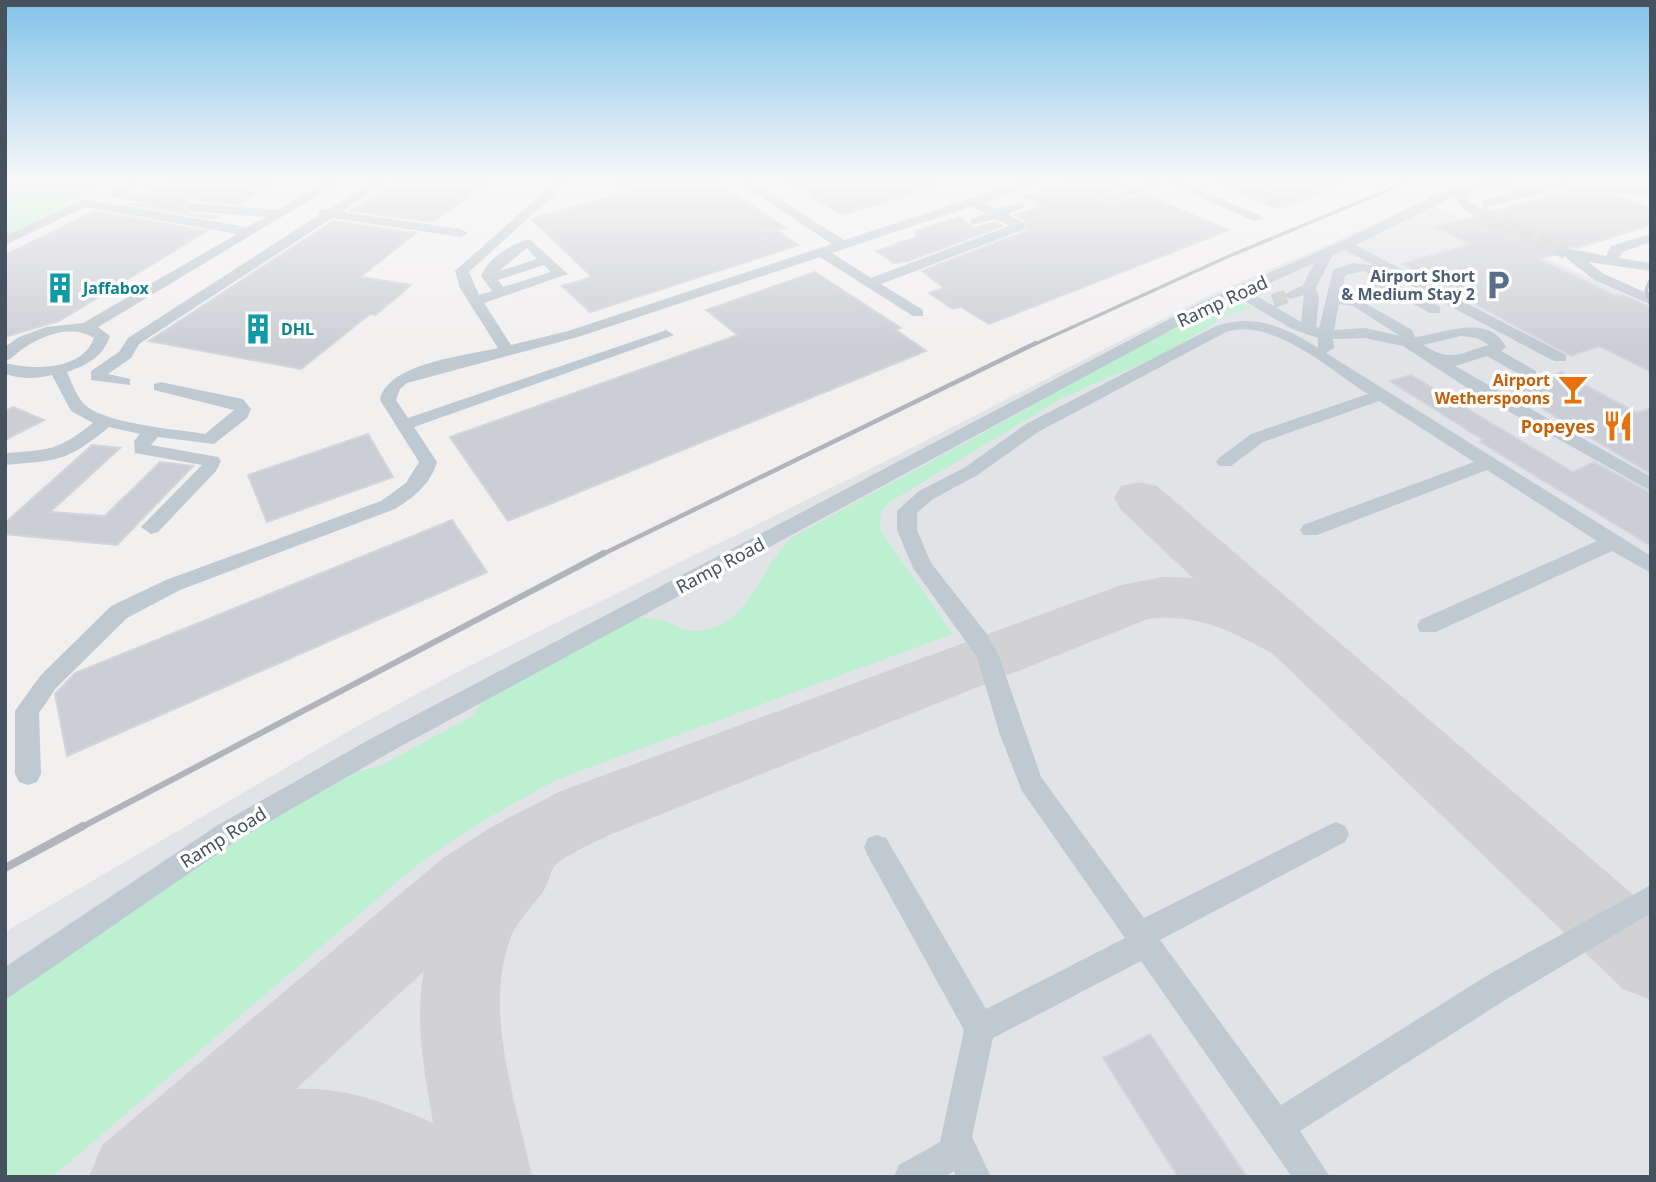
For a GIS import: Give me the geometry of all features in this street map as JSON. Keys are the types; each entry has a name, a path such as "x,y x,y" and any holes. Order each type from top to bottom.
{"street":[{"path":"8,363 49,332 86,328 242,237"},
{"path":"124,382 97,377 97,374 125,355 134,341 294,237"},
{"path":"500,237 462,271 467,288 508,352"},
{"path":"830,237 842,245"},
{"path":"28,774 27,711 48,682 119,612 173,584 388,505 410,492 424,477 428,462 388,400 389,390 395,382 410,375 573,334 866,237"},
{"path":"870,283 991,237"},
{"name":"Ramp Road","path":"5,985 153,881 300,789 1178,320 1360,237"},
{"path":"1611,261 1651,238"},
{"path":"475,301 561,274 529,243 517,247 493,268 489,278"},
{"path":"1290,295 1309,288 1336,249 1560,358"},
{"path":"821,252 918,313"},
{"path":"1651,267 1571,254 1599,277 1651,301"},
{"path":"1611,261 1651,256"},
{"path":"489,278 547,260"},
{"path":"1611,261 1651,279"},
{"path":"1611,261 1651,289"},
{"path":"1336,366 1326,354 1325,335 1339,301 1338,273 1348,266 1363,266 1378,272 1391,283 1388,285"},
{"path":"489,278 500,293"},
{"path":"1339,301 1388,285 1435,310"},
{"path":"1308,329 1312,297 1309,288"},
{"path":"150,291 197,299"},
{"path":"1240,292 1268,303 1308,329 1325,335 1365,333 1408,342 1424,341 1468,329 1494,341 1497,347 1456,361 1439,361"},
{"path":"1339,301 1358,303 1407,333 1408,342"},
{"path":"1313,1177 1031,783 1011,730 989,657 974,631 910,548 905,525 907,511 926,495 970,472 1032,428 1234,324 1262,324 1284,333 1651,566"},
{"path":"8,363 58,369 86,358 99,348 102,336 86,328"},
{"path":"404,425 666,335"},
{"path":"1408,342 1475,386 1651,485"},
{"path":"1488,350 1530,374"},
{"path":"58,369 69,397 83,413 107,420 208,440 241,414 243,409 237,403 160,387"},
{"path":"1225,462 1257,438 1381,395"},
{"path":"5,459 55,455 71,449 107,420"},
{"path":"151,527 211,467 212,461 141,449 143,441 155,430"},
{"path":"1310,530 1488,463"},
{"path":"1429,626 1613,542"},
{"path":"980,1028 1336,834"},
{"path":"877,847 980,1028 955,1138 967,1163 911,1177"},
{"path":"1277,1127 1499,986 1651,898"}],"shaded area":[{"path":"1344,237 1501,237 1651,307 1651,1177 5,1177 5,932 354,728 465,668 888,460 1206,297"}],"green space":[{"path":"1232,302 1253,307 1216,319 1217,322 1161,355 1062,398 890,502 881,511 880,530 953,634 558,779 501,811 411,870 52,1177 5,1177 5,997 125,911 343,775 380,766 471,717 489,695 631,620 655,619 694,631 713,628 729,620 752,594 781,550 793,537 1005,421 1161,330 1188,316"}],"building":[{"name":"Jaffabox","path":"41,237 197,237 59,321 5,337 5,255"},
{"path":"308,237 411,237 360,277 411,285 376,315 370,314 301,369 149,341"},
{"path":"550,237 787,237 799,245 590,312 562,286 592,277"},
{"path":"917,237 973,237 908,261 894,263 876,251"},
{"path":"1010,237 1211,237 989,324 961,307 953,309 929,293 944,288 922,271"},
{"name":"Airport Short & Medium Stay 2","path":"1456,237 1612,237 1577,248 1565,246 1557,254 1538,259 1618,297 1623,295 1651,307 1651,372 1599,346 1571,356 1402,264 1470,244"},
{"path":"815,272 901,328 896,330 926,351 508,521 450,437 738,335 706,310"},
{"path":"1561,372 1637,413 1651,408 1651,474 1513,391"},
{"path":"1411,375 1573,472 1594,462 1651,493 1651,546 1480,442 1483,440 1390,381"},
{"path":"13,407 44,420 5,440 5,411"},
{"path":"368,434 393,477 267,522 248,475"},
{"path":"92,445 120,448 50,512 105,516 160,462 193,466 117,545 5,534 5,523"},
{"path":"452,520 487,572 67,756 55,694 75,673"},
{"path":"1150,1034 1247,1177 1178,1177 1103,1058"}],"taxiway":[{"path":"1139,498 1296,640"},
{"path":"134,1177 469,882 518,849 585,813 1141,600 1163,597 1204,600 1242,612 1296,640"},
{"path":"1296,640 1651,961"},
{"path":"487,1177 464,1052 461,1013 463,975 472,937 491,900 520,863"},
{"path":"158,1176 228,1147 298,1133 333,1134 368,1141 402,1155 435,1177"}],"tunnel":[{"path":"1533,237 1566,252"},
{"path":"1273,301 1290,295"}],"railway":[{"path":"1033,345 1275,237"},
{"path":"1651,279 1646,290 1651,305"},
{"path":"601,555 1036,343"},
{"path":"80,828 604,553"},
{"path":"5,868 83,826"}],"place":[{"name":"Airport Short & Medium Stay 2","path":"1498,285"},
{"name":"Jaffabox","path":"60,288"},
{"name":"DHL","path":"258,329"},
{"name":"Airport Wetherspoons","path":"1573,389"},
{"name":"Popeyes","path":"1618,426"}]}
